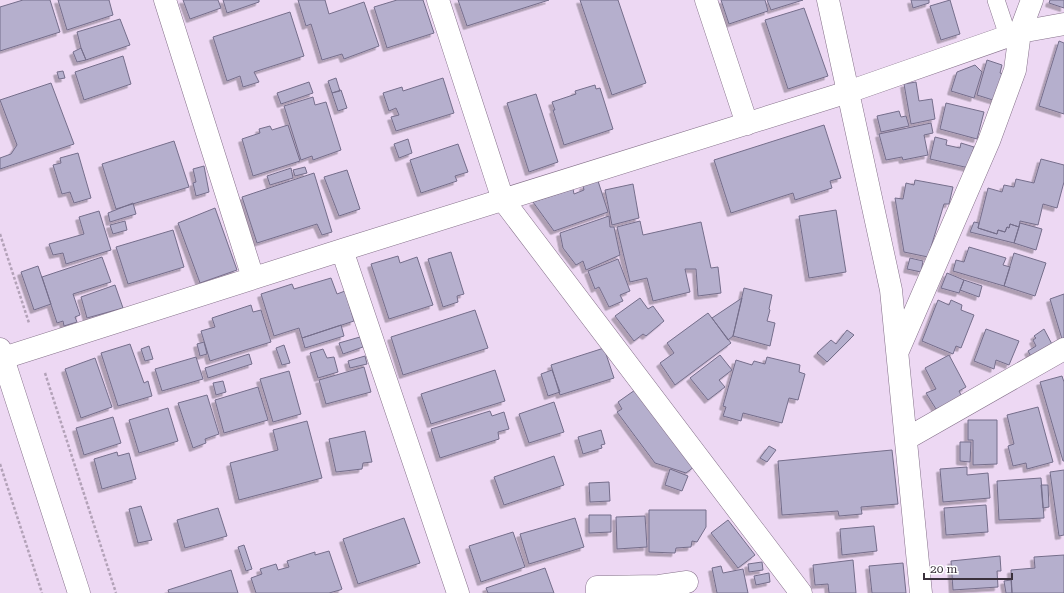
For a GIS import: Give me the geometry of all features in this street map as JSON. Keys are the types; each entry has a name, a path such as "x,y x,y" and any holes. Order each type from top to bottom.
{"street":[{"path":"166,0 253,278"},
{"path":"438,0 503,200 801,593"},
{"path":"706,0 747,124"},
{"path":"828,0 891,290 921,593"},
{"path":"898,352 989,141 1015,70 1014,34 1032,0"},
{"path":"80,593 1,355 36,347 848,92 1014,34 1064,24"},
{"path":"342,250 458,593"},
{"path":"906,439 1064,349"},
{"path":"597,593 597,587 659,586 687,582"}],"lane":[{"path":"996,0 1014,34"}],"path":[{"path":"0,234 116,593"},
{"path":"0,464 42,593"}],"building":[{"path":"23,0 50,0 60,32 0,51 0,7"},
{"path":"58,0 109,0 113,15 67,30"},
{"path":"183,0 218,0 221,8 190,19"},
{"path":"223,0 259,0 259,2 227,13"},
{"path":"298,0 325,0 329,14 364,2 379,46 344,59 342,54 322,60 311,24 306,26"},
{"path":"397,0 423,0 434,33 387,48 374,7"},
{"path":"458,0 549,0 467,26"},
{"path":"580,0 618,0 646,83 612,95"},
{"path":"721,0 765,0 768,11 729,24"},
{"path":"767,0 803,0 771,10"},
{"path":"911,0 929,0 929,3 913,8"},
{"path":"950,0 960,34 941,40 930,6"},
{"path":"1050,0 1064,0 1064,8 1049,3"},
{"path":"804,8 828,76 788,89 765,20"},
{"path":"290,12 304,56 254,72 259,82 243,87 240,76 227,81 213,37"},
{"path":"120,19 130,45 86,60 77,32"},
{"path":"1059,41 1064,43 1064,114 1039,106"},
{"path":"81,48 86,60 77,62 73,52"},
{"path":"123,56 131,84 84,100 75,72"},
{"path":"987,60 1002,65 1000,73 1004,74 996,101 977,95"},
{"path":"975,65 982,72 974,98 951,91 957,72"},
{"path":"63,71 65,78 59,79 57,72"},
{"path":"336,78 340,91 332,93 328,81"},
{"path":"443,78 454,113 396,131 391,117 399,115 396,108 389,111 383,93 402,87 403,91"},
{"path":"309,82 313,93 281,104 277,93"},
{"path":"916,82 919,101 932,99 935,119 911,124 904,84"},
{"path":"51,83 74,144 0,169 0,158 11,154 17,145 0,100"},
{"path":"595,85 596,89 600,88 613,129 564,145 552,102 576,94 575,91"},
{"path":"341,90 347,108 338,111 332,93"},
{"path":"536,94 558,162 529,172 507,103"},
{"path":"313,97 315,105 326,102 341,150 313,160 312,156 301,160 284,106"},
{"path":"946,103 984,112 977,139 940,129"},
{"path":"899,111 901,117 906,116 909,126 881,132 877,116"},
{"path":"931,123 933,133 924,135 928,155 903,160 902,157 886,160 879,134"},
{"path":"288,125 300,161 253,176 242,139 260,133 259,129 270,126 272,130"},
{"path":"824,125 841,178 830,181 832,188 795,200 793,193 731,213 714,160"},
{"path":"935,137 947,140 946,145 960,148 961,143 974,147 969,168 930,159"},
{"path":"408,139 412,153 399,158 394,144"},
{"path":"174,141 189,187 116,209 102,164"},
{"path":"458,144 468,172 455,176 457,181 421,193 410,160"},
{"path":"78,153 91,198 74,203 70,192 62,194 53,165 61,163 60,158"},
{"path":"1041,159 1064,165 1064,182 1057,208 1043,204 1038,225 1020,221 1019,227 1010,224 1009,228 1007,227 1005,232 998,230 997,234 978,228 988,188 1002,192 1004,185 1014,187 1016,179 1034,183"},
{"path":"204,166 209,192 196,196 193,183 196,182 193,169"},
{"path":"305,167 307,173 295,176 293,170"},
{"path":"291,168 293,178 270,185 267,176"},
{"path":"347,170 360,209 339,216 324,177"},
{"path":"314,173 332,232 322,235 317,224 257,243 242,197"},
{"path":"915,180 953,187 949,204 944,204 928,257 904,252 895,198 903,199 906,183 914,185"},
{"path":"598,181 608,212 554,231 533,202 573,189 574,194 584,190 583,186"},
{"path":"633,184 639,218 612,225 605,190"},
{"path":"133,203 136,214 110,222 108,213"},
{"path":"215,208 237,270 200,283 178,223"},
{"path":"836,210 846,272 809,278 799,216"},
{"path":"99,211 111,250 66,264 63,253 53,255 49,244 84,234 79,217"},
{"path":"609,216 610,227 614,227 620,255 586,270 583,261 576,265 563,248 560,233"},
{"path":"125,221 127,230 113,234 110,225"},
{"path":"640,221 643,235 701,222 711,268 718,267 721,293 698,296 696,269 685,269 690,292 653,301 647,278 630,282 617,227"},
{"path":"974,222 979,223 978,228 997,234 998,230 1005,232 1007,227 1009,228 1010,224 1019,227 1014,243 970,232"},
{"path":"1020,223 1042,229 1036,250 1014,243"},
{"path":"173,230 184,267 128,284 116,247"},
{"path":"969,247 1006,258 1003,265 1010,267 1004,286 953,271 956,260 964,262"},
{"path":"451,252 464,294 457,296 458,302 443,307 428,259"},
{"path":"1014,253 1046,263 1035,296 1004,286"},
{"path":"398,256 400,263 417,257 433,305 389,319 371,264"},
{"path":"102,257 111,282 73,294 80,315 75,317 77,322 64,326 63,321 57,323 42,277"},
{"path":"910,258 923,261 921,272 907,269"},
{"path":"618,259 630,291 620,295 623,301 609,307 599,287 595,289 588,271"},
{"path":"38,266 51,304 34,310 21,272"},
{"path":"947,273 964,280 959,293 941,288"},
{"path":"331,278 337,294 345,291 354,321 302,338 299,328 274,336 261,294 292,284 294,289"},
{"path":"964,280 982,286 979,297 960,290"},
{"path":"115,285 123,308 87,318 81,297"},
{"path":"744,288 772,295 767,321 775,323 770,346 733,336"},
{"path":"1064,294 1064,339 1062,339 1050,299"},
{"path":"640,298 648,309 653,306 664,321 646,336 643,334 634,341 615,316"},
{"path":"742,298 733,336 728,340 712,318"},
{"path":"938,300 949,305 951,300 962,305 961,310 974,315 961,348 956,346 953,354 922,341"},
{"path":"251,305 253,312 261,310 271,342 210,361 201,331 215,327 212,318"},
{"path":"475,310 488,348 403,375 391,337"},
{"path":"708,313 731,343 675,385 660,363 674,353 667,343"},
{"path":"341,325 344,336 305,348 302,338"},
{"path":"986,329 1019,341 1009,365 996,360 994,369 974,361"},
{"path":"1044,329 1054,348 1033,360 1028,351 1036,346 1033,340 1036,338 1034,336"},
{"path":"847,330 854,335 827,362 817,353 831,340 836,344"},
{"path":"360,337 363,347 343,354 339,343"},
{"path":"204,342 207,354 200,356 197,344"},
{"path":"130,344 144,383 148,381 152,396 118,406 101,353"},
{"path":"284,345 290,363 282,365 276,348"},
{"path":"149,346 153,359 145,361 141,349"},
{"path":"604,348 614,378 560,395 551,365"},
{"path":"323,349 327,358 334,357 338,372 318,378 310,353"},
{"path":"249,354 252,364 208,378 205,368"},
{"path":"720,355 732,370 719,380 725,387 708,400 690,378"},
{"path":"949,355 966,387 959,391 962,397 936,409 926,393 936,389 925,368"},
{"path":"365,356 367,364 350,368 348,361"},
{"path":"196,357 203,379 162,391 155,369"},
{"path":"767,357 800,365 799,372 805,374 798,400 789,398 782,423 743,413 741,421 723,416 726,407 723,406 736,360 752,365 754,361 765,364"},
{"path":"95,358 112,407 81,418 65,369"},
{"path":"364,367 371,392 326,404 319,380"},
{"path":"495,370 505,401 431,424 421,394"},
{"path":"552,370 560,392 548,396 541,374"},
{"path":"289,371 301,414 273,422 260,379"},
{"path":"1062,376 1064,382 1064,461 1040,382"},
{"path":"223,381 226,392 216,395 213,383"},
{"path":"258,387 268,420 224,433 215,400"},
{"path":"635,390 694,467 686,473 655,463 617,412 622,409 618,402"},
{"path":"207,395 219,434 205,439 206,443 193,448 178,403"},
{"path":"554,402 564,432 529,443 519,414"},
{"path":"1038,407 1053,462 1027,469 1026,463 1013,466 1008,446 1014,444 1007,415"},
{"path":"168,408 178,441 139,453 129,420"},
{"path":"490,411 492,416 504,412 509,429 498,432 499,439 440,458 431,429"},
{"path":"113,417 121,443 84,455 76,428"},
{"path":"968,420 997,420 997,464 973,465 973,440 968,440"},
{"path":"307,421 322,478 239,500 230,463 278,450 273,430"},
{"path":"601,430 605,444 601,445 602,448 583,454 578,437"},
{"path":"365,431 372,462 363,463 362,469 336,472 329,439"},
{"path":"960,442 971,442 970,462 960,461"},
{"path":"769,446 776,450 767,462 760,458"},
{"path":"892,450 898,504 861,507 862,514 839,516 838,511 782,515 778,461"},
{"path":"117,452 118,456 129,453 136,479 102,489 94,459"},
{"path":"554,456 564,485 504,505 494,477"},
{"path":"967,467 967,475 988,473 990,498 943,502 940,469"},
{"path":"670,469 688,476 682,491 665,485"},
{"path":"1064,470 1064,535 1059,536 1050,472"},
{"path":"1041,478 1044,518 999,520 997,481"},
{"path":"609,482 610,501 590,502 589,483"},
{"path":"1041,485 1048,485 1049,507 1043,508"},
{"path":"986,505 988,532 946,535 944,508"},
{"path":"141,506 152,540 138,543 129,509"},
{"path":"218,508 227,536 185,548 177,520"},
{"path":"649,510 706,510 706,527 697,542 692,541 691,547 676,548 675,553 649,552"},
{"path":"589,515 611,515 611,532 589,533"},
{"path":"645,516 647,547 617,549 616,517"},
{"path":"404,518 420,563 358,584 343,539"},
{"path":"575,518 584,547 529,564 520,534"},
{"path":"728,520 755,555 738,568 711,533"},
{"path":"874,526 877,551 842,555 840,529"},
{"path":"513,532 525,567 481,582 469,546"},
{"path":"244,545 252,569 246,571 238,547"},
{"path":"329,551 342,589 329,593 256,593 251,578 262,574 260,569 276,564 278,570 289,567 287,561 315,552 315,555"},
{"path":"1064,555 1064,593 1012,593 1011,570 1035,568 1034,557"},
{"path":"1000,556 1001,571 997,571 998,587 953,590 951,561"},
{"path":"853,560 856,593 829,593 828,584 815,585 813,565"},
{"path":"762,562 763,570 749,572 748,564"},
{"path":"903,563 906,593 872,593 869,566"},
{"path":"721,566 723,573 743,569 748,593 717,593 712,568"},
{"path":"545,568 554,593 488,593 486,588"},
{"path":"231,570 238,593 169,593 168,590"},
{"path":"769,573 770,582 756,585 754,576"},
{"path":"1011,580 1012,593 1006,593 1004,581"}]}
